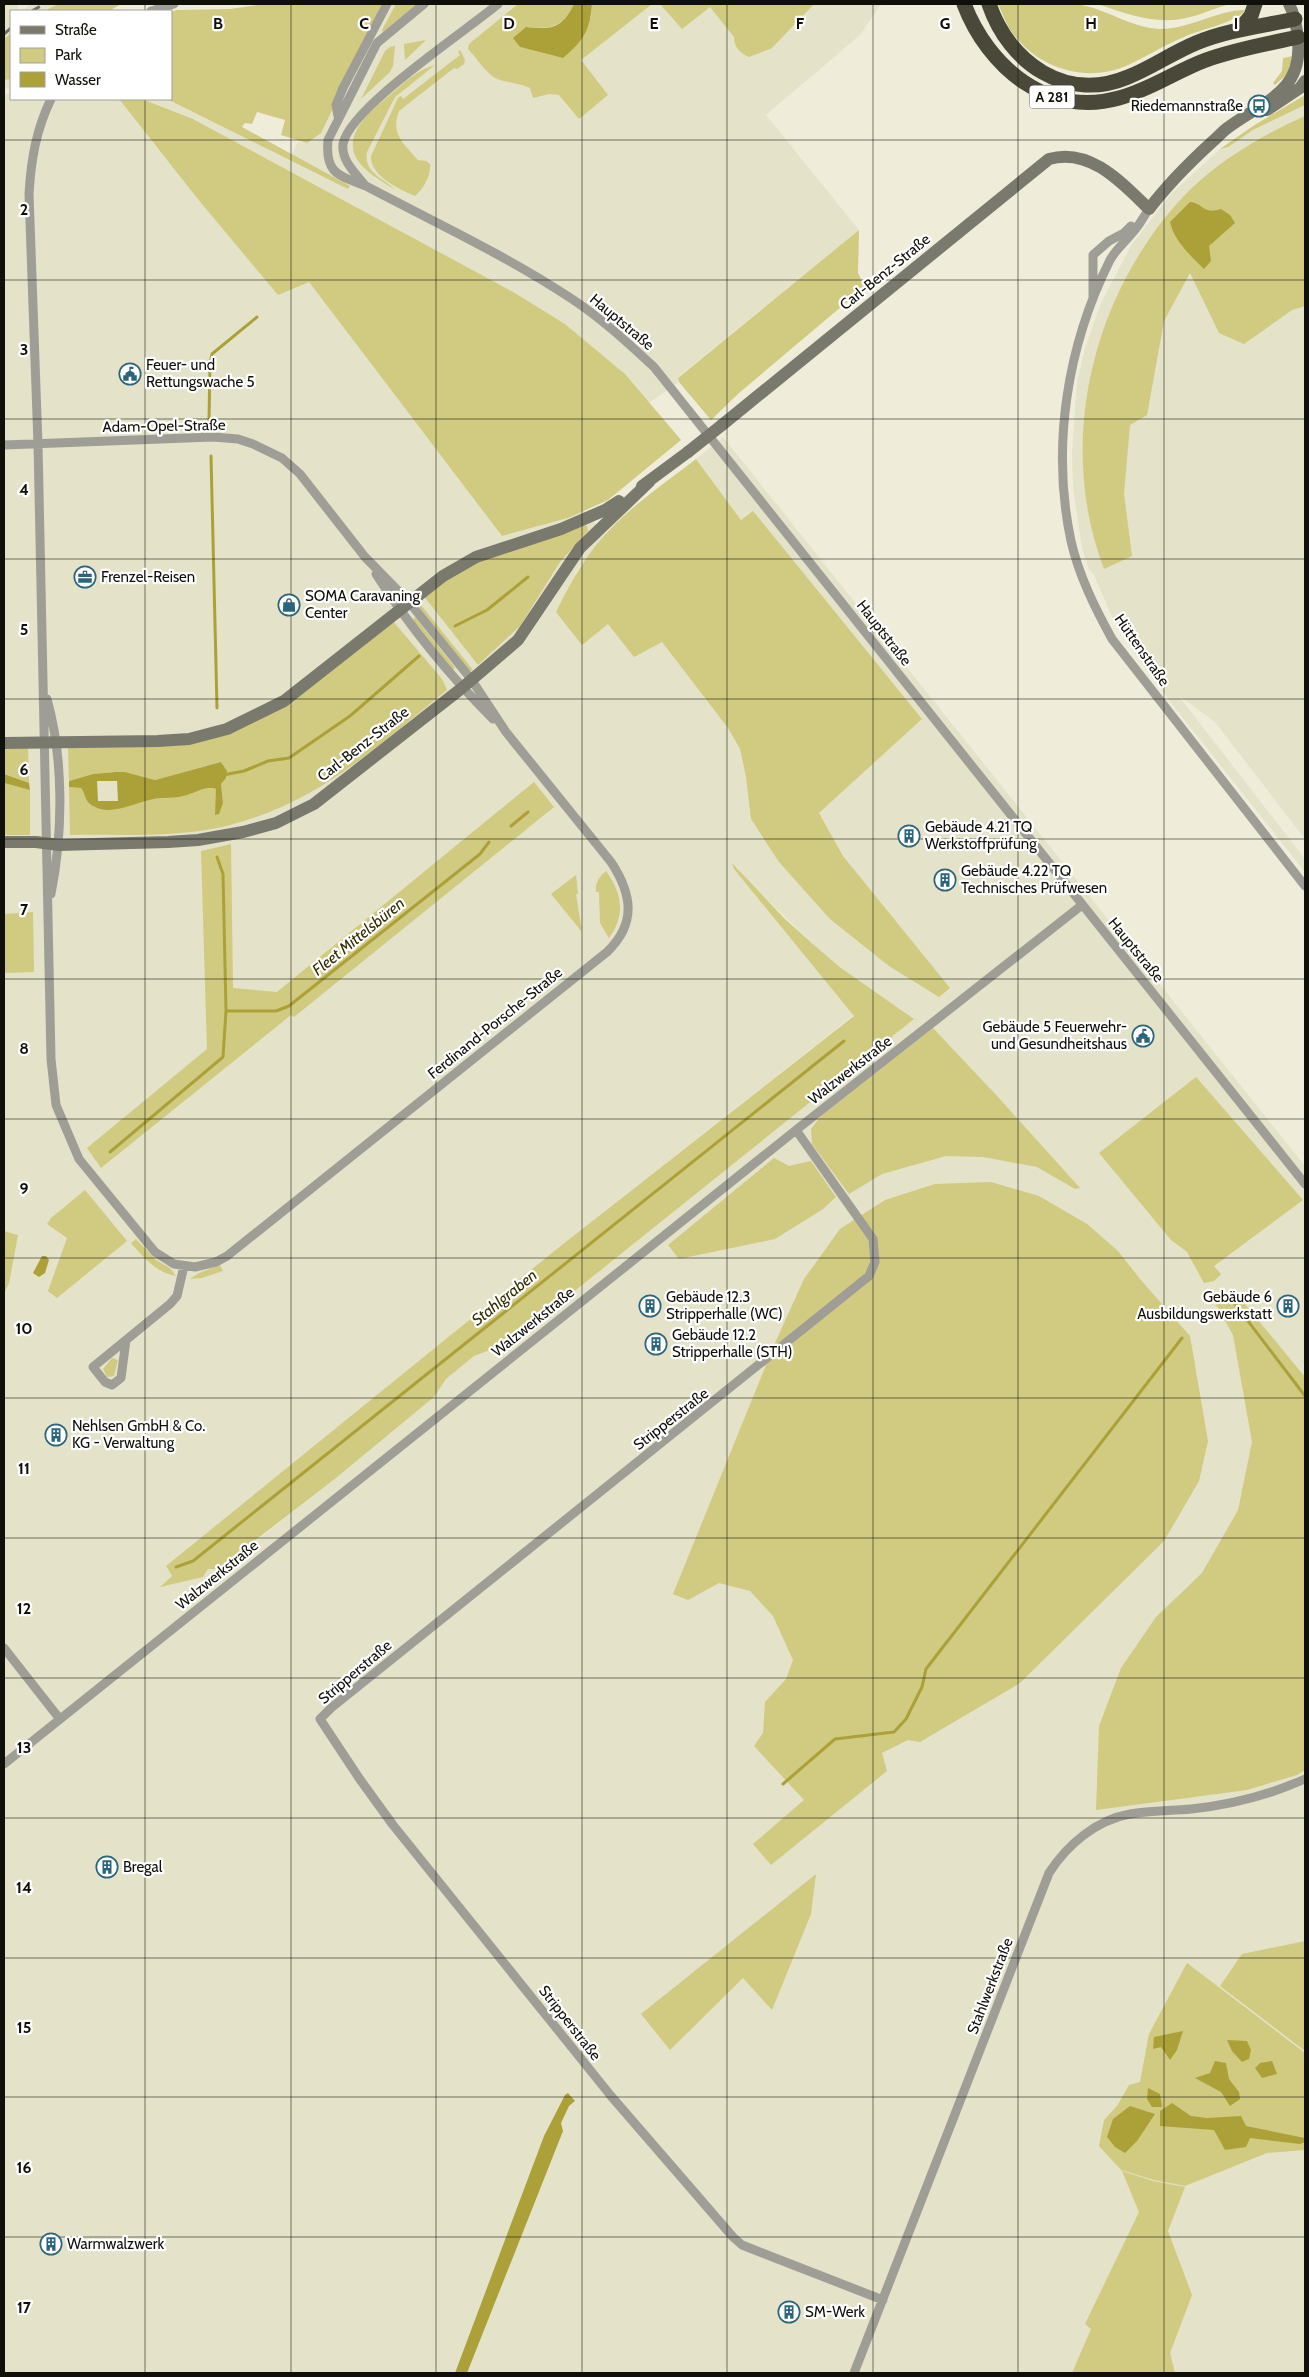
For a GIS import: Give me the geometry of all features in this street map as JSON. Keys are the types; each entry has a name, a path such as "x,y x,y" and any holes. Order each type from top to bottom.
{"highway":[{"name":"A 281","path":"964,4 969,17 989,49 1012,75 1039,92 1069,101 1086,103 1118,99 1135,93 1222,54 1298,37"},
{"name":"A 281","path":"989,4 1005,38 1027,62 1038,70 1061,81 1087,86 1127,78 1196,43 1239,30 1295,19"},
{"path":"1239,30 1251,16 1255,4"}],"street":[{"path":"154,10 174,4"},
{"path":"338,116 336,105 343,88 388,4"},
{"path":"338,116 377,43 424,4"},
{"path":"366,186 350,167 344,156 343,144 356,120 382,95 498,4"},
{"name":"Hüttenstraße","path":"1289,4 1295,19 1299,62 1287,85 1224,130 1173,178 1149,208 1134,231 1110,259 1093,300 1074,359 1064,424 1063,453 1067,516 1080,572 1098,613 1125,659 1305,886"},
{"path":"375,27 377,43"},
{"name":"Hüttenstraße","path":"1214,141 1227,136 1283,101 1305,81"},
{"path":"51,100 39,126 31,162 30,178 38,444 50,1059 56,1105 79,1159 154,1252 166,1260 184,1266 177,1296 170,1304 126,1340 93,1367 105,1382 112,1385 121,1378 126,1340"},
{"name":"Hauptstraße","path":"338,116 328,140 326,158 331,168 344,178 366,186 530,272 571,298 607,325 654,367 1305,1184"},
{"name":"Carl-Benz-Straße","path":"4,743 189,739 227,729 255,718 284,701 443,576 476,557 561,529 605,510 649,482 722,425 1048,159 1064,156 1077,158 1103,168 1118,179 1149,208"},
{"name":"Hüttenstraße","path":"1093,300 1093,256 1109,241 1124,233 1149,208"},
{"name":"Adam-Opel-Straße","path":"4,445 214,437 238,439 253,444 282,458 300,474 404,606"},
{"name":"Carl-Benz-Straße","path":"4,842 59,845 178,842 243,832 276,823 314,804 518,640 580,548 649,482"},
{"name":"Ferdinand-Porsche-Straße","path":"184,1266 205,1265 227,1256 607,952 620,936 627,921 628,898 622,879 611,862 404,606"},
{"path":"43,685 58,742 59,845 48,911"},
{"name":"Walzwerkstraße","path":"4,1764 59,1718 796,1130 1082,905"},
{"name":"Stripperstraße","path":"796,1130 873,1239 875,1262 869,1276 338,1702 320,1719 359,1778 394,1825 605,2088 733,2237 742,2245 882,2300"},
{"path":"4,1648 59,1718"},
{"name":"Stahlwerkstraße","path":"854,2373 1049,1873 1060,1857 1082,1837 1116,1818 1130,1814 1192,1809 1241,1801 1305,1779"}],"shaded area":[{"path":"4,4 18,4 18,10 10,10 10,88 4,89"},
{"path":"31,4 58,4 46,10 22,10"},
{"path":"384,4 881,4 860,35 766,115 859,230 678,377 679,382 649,403 625,374 565,324 515,293 193,119 145,100 169,100 289,159 298,142 307,143 335,102"},
{"path":"10,93 10,100 120,100 197,198 309,282 502,536 568,518 584,511 606,534 575,573 608,624 662,642 728,728 740,749 746,777 894,920 843,856 819,813 922,719 753,512 741,520 696,459 723,437 1305,1166 1305,2373 4,2373 4,94","holes":["737,867 748,881 814,945 841,968 914,1019 526,1330 508,1343 474,1356 446,1379 434,1397 247,1548 226,1563 161,1586 172,1576 166,1566 558,1248 854,1015 734,869"]},
{"path":"1305,105 1305,839 1215,722 1178,695 1305,859 1305,872 1179,713 1139,660 1112,617 1093,573 1089,570 1082,548 1073,488 1072,452 1077,383 1085,348 1101,303 1132,244 1171,194 1220,149 1228,147 1253,130"}],"green space":[{"path":"58,4 121,4 111,10 46,10"},
{"path":"264,4 384,4 321,133 307,143 281,135 285,120 257,112 252,124 245,123 242,127 350,186 348,189 169,100 172,100 172,12 230,9"},
{"path":"396,4 419,4 383,32 382,30"},
{"path":"518,4 574,4 565,18 555,25 543,28 526,27 520,47 563,58 591,17 592,4 652,4 581,60 608,95 579,119 559,95 549,94 533,98 530,88 495,78 468,49 469,44"},
{"path":"660,4 814,4 772,48 749,57 738,49 734,37 710,7 682,29"},
{"path":"998,4 1075,4 1096,9 1138,25 1160,29 1182,26 1224,13 1246,10 1234,19 1177,40 1126,66 1110,71 1093,73 1061,68 1046,62 1032,53 1019,42 1009,28"},
{"path":"1097,4 1231,4 1190,17 1166,20 1143,18"},
{"path":"10,34 10,79 4,80 4,39"},
{"path":"426,40 405,60 404,44"},
{"path":"395,46 393,66 390,72 361,99 385,51"},
{"path":"460,50 465,60 464,64 457,69 454,68 399,111 396,126 403,144 418,160 426,161 430,164 426,182 415,196 394,186 380,176 375,170 371,156 398,98 401,96 403,99 460,55 458,52"},
{"path":"1293,56 1288,73 1275,85 1273,83 1282,71 1283,58"},
{"path":"435,65 395,97 367,152 368,165 371,170 395,190 363,167 356,157 353,146 354,136 358,127 373,109 417,74"},
{"path":"1305,95 1305,105 1253,130 1228,147 1220,149 1253,126"},
{"path":"120,100 145,100 193,119 515,293 565,324 625,374 681,440 608,500 568,518 502,536 309,282 278,295 197,198"},
{"path":"1305,116 1305,306 1292,310 1244,344 1219,333 1190,273 1164,321 1147,415 1130,425 1124,494 1132,556 1104,569 1090,521 1083,472 1084,422 1091,372 1105,324 1126,278 1152,236 1183,197 1224,161 1272,132"},
{"path":"859,230 858,273 867,291 848,301 739,393 711,420 679,382 678,378"},
{"path":"696,459 741,520 753,511 922,719 819,813 843,856 950,988 939,997 889,966 830,919 779,862 751,819 746,777 740,749 728,728 662,642 634,657 608,624 582,645 556,612 580,568 608,532 644,498"},
{"path":"584,525 587,526 588,531 560,562 520,626 478,665 423,595 474,561"},
{"path":"417,600 472,671 469,670 416,604"},
{"path":"415,617 455,668 452,670 415,624 413,619"},
{"path":"392,620 442,679 447,690 369,753 342,772 315,790 287,805 222,827 166,834 70,835 69,787 81,788 94,807 103,808 124,806 151,799 174,798 212,788 216,789 216,815 223,803 221,784 226,778 227,771 221,762 155,780 125,772 116,772 93,774 69,781 68,747 234,731"},
{"path":"28,748 29,783 4,774 4,749"},
{"path":"534,782 554,807 294,1017 291,1015 101,1168 87,1148 207,1049 201,851 231,844 233,988 277,992"},
{"path":"4,783 30,790 30,835 4,835"},
{"path":"732,863 785,919 814,945 841,968 914,1019 526,1330 508,1343 474,1356 446,1379 434,1397 336,1478 226,1563 217,1569 208,1569 203,1577 160,1587 172,1576 166,1566 558,1248 854,1016 734,869"},
{"path":"606,871 616,888 620,904 618,921 609,938 600,923 599,892 596,892 598,880"},
{"path":"576,875 578,894 576,894 582,932 551,894"},
{"path":"33,912 34,972 4,973 4,914"},
{"path":"933,1028 1080,1188 1075,1189 1037,1167 983,1157 946,1156 882,1174 849,1194 812,1144 811,1129 820,1117"},
{"path":"1196,1077 1303,1200 1214,1266 1221,1274 1214,1281 1204,1283 1187,1252 1171,1240 1099,1153"},
{"path":"774,1158 789,1166 811,1161 836,1197 823,1209 775,1239 679,1259 668,1245"},
{"path":"991,1182 1039,1196 1087,1224 1118,1251 1190,1336 1208,1441 1199,1481 1164,1541 1020,1683 920,1742 908,1740 882,1753 887,1771 771,1865 753,1844 804,1800 754,1746 763,1733 765,1702 786,1679 793,1660 773,1616 750,1591 719,1583 688,1600 673,1594 775,1343 804,1279 840,1229 885,1200 935,1184"},
{"path":"85,1190 127,1241 57,1298 48,1291 67,1238 47,1224 51,1218"},
{"path":"4,1231 18,1235 9,1283 4,1294"},
{"path":"136,1239 156,1260 170,1268 176,1276 163,1272 146,1259 131,1243"},
{"path":"220,1265 223,1271 202,1278 190,1279 199,1273"},
{"path":"1240,1298 1305,1377 1305,1770 1297,1775 1247,1790 1096,1810 1099,1726 1121,1668 1156,1617 1202,1573 1238,1510 1252,1442 1233,1335 1213,1299"},
{"path":"112,1358 118,1360 114,1376 107,1377 103,1369"},
{"path":"816,1874 811,1914 772,2010 743,1978 670,2050 641,2014"},
{"path":"1305,1941 1305,2051 1220,1986 1242,1954"},
{"path":"1187,1963 1305,2053 1305,2150 1267,2153 1185,2186 1154,2180 1121,2170 1099,2146 1104,2120 1117,2106 1129,2085 1140,2082 1149,2034"},
{"path":"1122,2171 1153,2181 1185,2187 1168,2231 1192,2295 1170,2353 1175,2373 1072,2373 1091,2329 1085,2324 1139,2212"}],"water":[{"path":"574,4 592,4 589,21 580,41 563,58 520,47 513,38 526,27 543,28 556,26 570,12"},
{"path":"1190,202 1210,211 1221,209 1230,215 1235,223 1209,246 1211,261 1204,269 1179,242 1170,222"},
{"path":"221,762 227,771 226,778 221,784 223,803 219,814 215,815 216,789 212,788 179,797 153,799 114,810 107,810 90,804 81,788 69,787 69,781 93,774 116,772 125,772 155,780","holes":["97,781 117,781 118,801 98,801"]},
{"path":"4,774 29,783 30,790 4,783"},
{"path":"42,1256 46,1256 49,1260 45,1273 39,1277 33,1273"},
{"path":"1183,2031 1177,2050 1170,2060 1161,2047 1153,2049 1154,2037"},
{"path":"1227,2040 1247,2041 1251,2050 1249,2059 1242,2062 1232,2051"},
{"path":"1215,2061 1226,2063 1229,2079 1239,2092 1240,2099 1230,2106 1221,2092 1195,2078 1210,2073"},
{"path":"1272,2061 1277,2074 1262,2078 1255,2068 1260,2063"},
{"path":"1148,2088 1160,2094 1162,2107 1152,2107 1147,2099"},
{"path":"568,2093 575,2101 569,2106 561,2123 563,2131 467,2373 455,2373 544,2136 565,2095"},
{"path":"1172,2103 1191,2116 1207,2118 1241,2116 1246,2126 1305,2138 1305,2142 1300,2144 1250,2138 1246,2147 1225,2150 1214,2130 1160,2126 1160,2111"},
{"path":"1130,2106 1155,2114 1137,2141 1125,2153 1115,2147 1107,2137 1113,2119"}],"waterway":[{"name":"Fleet Mittelsbüren","path":"209,420 210,363 212,354 257,317"},
{"name":"Fleet Mittelsbüren","path":"211,456 217,708"},
{"name":"Fleet Mittelsbüren","path":"455,626 487,610 528,577"},
{"name":"Fleet Mittelsbüren","path":"223,775 244,771 268,761 289,758 350,716 419,656"},
{"name":"Fleet Mittelsbüren","path":"511,826 528,812"},
{"name":"Fleet Mittelsbüren","path":"226,1011 276,1011 289,1006 480,854 489,842"},
{"name":"Fleet Mittelsbüren","path":"110,1152 223,1057 226,1011 223,874 217,857"},
{"name":"Stahlgraben","path":"176,1567 193,1561 844,1041"},
{"path":"1235,1304 1305,1396"},
{"path":"783,1784 835,1739 894,1732 906,1719 922,1687 926,1669 1182,1338"}],"railway":[{"path":"34,10 44,4"},
{"path":"4,34 10,29"}],"place":[{"name":"Riedemannstraße","path":"1259,106"},
{"name":"Feuer- und Rettungswache 5","path":"130,374"},
{"name":"Frenzel-Reisen","path":"85,577"},
{"name":"SOMA Caravaning Center","path":"289,605"},
{"name":"Gebäude 4.21 TQ Werkstoffprüfung","path":"909,836"},
{"name":"Gebäude 4.22 TQ Technisches Prüfwesen","path":"945,880"},
{"name":"Gebäude 5 Feuerwehr- und Gesundheitshaus","path":"1143,1036"},
{"name":"Gebäude 12.3 Stripperhalle (WC)","path":"650,1306"},
{"name":"Gebäude 6 Ausbildungswerkstatt","path":"1288,1306"},
{"name":"Gebäude 12.2 Stripperhalle (STH)","path":"656,1344"},
{"name":"Nehlsen GmbH & Co. KG - Verwaltung","path":"56,1435"},
{"name":"Bregal","path":"107,1867"},
{"name":"Warmwalzwerk","path":"51,2244"},
{"name":"SM-Werk","path":"789,2312"}]}
